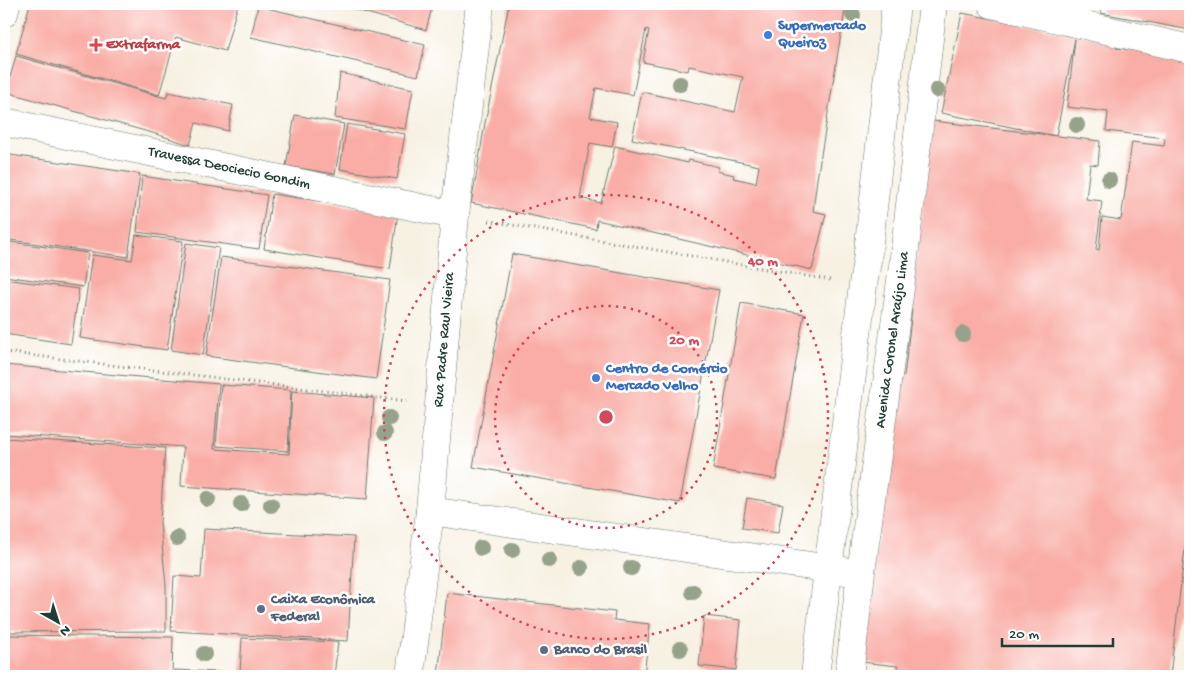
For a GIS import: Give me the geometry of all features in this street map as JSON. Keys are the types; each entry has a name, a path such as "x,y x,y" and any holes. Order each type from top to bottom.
{"street":[{"path":"4,13 6,4"},
{"name":"Rua Padre Raul Vieira","path":"410,676 430,512 455,215 480,4"},
{"path":"815,676 896,4"},
{"name":"Avenida Coronel Araújo Lima","path":"849,676 861,572 904,266 933,4"},
{"path":"992,4 1190,49"},
{"name":"Travessa Deociecio Gondim","path":"4,122 455,215"},
{"path":"865,273 904,266"},
{"path":"430,512 828,569 861,572"}],"path":[{"path":"455,215 865,273"},
{"path":"4,352 440,405"}],"building":[{"name":"Extrafarma","path":"30,4 238,4 225,51 176,37 159,95 16,54"},
{"path":"355,4 433,4 426,30 353,9"},
{"path":"509,4 846,4 813,211 826,214 812,270 597,220 596,229 471,203","holes":["646,29 649,30 643,62 688,71 689,66 743,77 735,112 642,92 632,139 759,166 756,183 733,178 734,175 717,171 719,167 689,160 688,163 615,146 601,203 580,198 590,143 612,147 617,122 590,117 596,88 633,95"]},
{"path":"1025,4 1078,4 1076,14"},
{"path":"1102,4 1190,4 1190,30 1101,13"},
{"path":"258,6 425,45 418,76 251,37"},
{"path":"962,13 1076,35 1117,40 1116,48 1190,56 1190,506 1170,676 896,676 898,666 861,662 899,375 904,376 912,310 910,309 933,121 1053,135 941,113","holes":["1075,39 1067,107 1108,112 1106,131 1165,138 1164,146 1132,142 1121,220 1102,217 1099,250 1096,249 1102,201 1086,199 1090,164 1098,165 1100,141 1056,136"]},
{"path":"16,56 166,98 168,92 233,105 228,131 196,123 190,145 6,92"},
{"path":"340,73 413,89 406,129 335,118"},
{"path":"295,115 344,124 335,174 286,166"},
{"path":"347,124 405,134 397,179 340,169"},
{"path":"4,154 140,174 128,257 4,239"},
{"path":"142,176 267,195 259,249 137,232"},
{"path":"272,194 398,213 390,269 264,249"},
{"path":"136,235 183,241 167,350 80,338 92,255 132,260"},
{"path":"4,241 88,253 83,287 4,276"},
{"path":"186,243 219,248 203,355 171,350"},
{"name":"Centro de Comércio Mercado Velho","path":"512,254 719,290 680,503 473,467"},
{"path":"221,257 390,280 376,379 206,356"},
{"path":"4,279 79,289 71,344 4,334"},
{"path":"741,303 804,314 776,479 713,469"},
{"path":"4,365 219,384 214,449 289,454 292,391 374,398 367,499 181,486 183,447 4,434"},
{"path":"221,385 291,390 288,451 216,446"},
{"path":"4,438 165,448 160,523 166,586 166,631 4,632"},
{"path":"747,498 783,504 778,533 742,528"},
{"path":"204,529 354,537 348,641 171,631 174,576 201,578"},
{"name":"Banco do Brasil","path":"447,593 615,612 614,620 650,624 644,676 438,676"},
{"path":"704,616 741,620 736,670 699,666"},
{"path":"4,635 173,637 172,676 4,676"},
{"path":"242,638 338,642 334,676 174,676 175,670 240,673"}],"place":[{"name":"Supermercado Queiroz","path":"768,35"},
{"name":"Extrafarma","path":"96,45"},
{"name":"Centro de Comércio Mercado Velho","path":"596,378"},
{"name":"Caixa Econômica Federal","path":"261,609"},
{"name":"Banco do Brasil","path":"544,650"}]}
